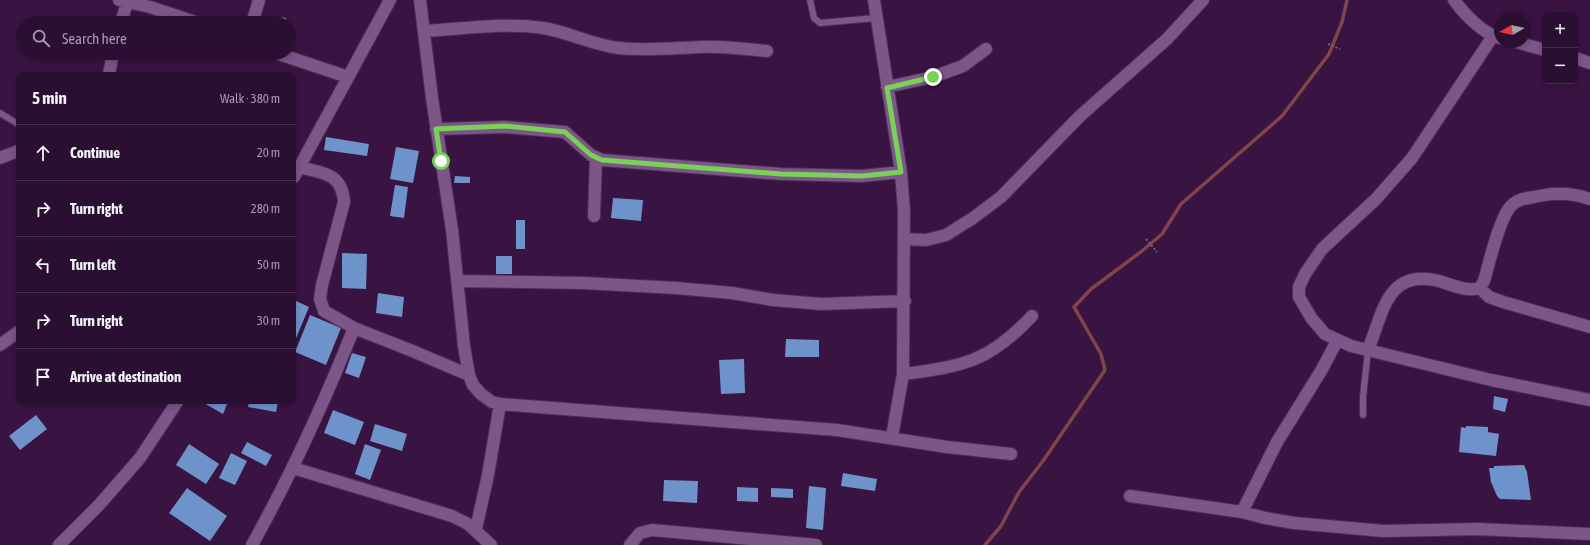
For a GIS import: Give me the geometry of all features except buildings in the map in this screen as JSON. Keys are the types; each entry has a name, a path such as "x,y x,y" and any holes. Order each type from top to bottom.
{"street":[{"path":"254,16 259,0"},
{"path":"390,0 297,172 324,174 335,179 340,184 344,193 344,202 322,285 320,299 324,311 354,328 469,375"},
{"path":"420,0 436,129 458,281 464,346 469,375 473,384 481,394 500,404 837,430 892,437 947,447 1011,454"},
{"path":"874,0 901,172 905,239 903,374 892,437"},
{"path":"905,239 926,240 946,235 973,218 1001,197 1080,116 1167,39 1203,0"},
{"path":"1454,0 1461,10 1494,35"},
{"path":"122,16 123,1 150,7 177,16"},
{"path":"425,31 526,25 570,34 595,44 619,48 658,50 702,46 767,51"},
{"path":"1494,41 1412,158 1376,199 1322,249 1305,274 1299,287 1299,297 1303,306 1325,334 1337,341 1351,346 1470,376 1590,400"},
{"path":"1530,46 1542,49"},
{"path":"887,88 933,77 962,66 986,49"},
{"path":"1578,59 1590,63"},
{"path":"109,72 112,60"},
{"path":"296,60 348,77"},
{"path":"436,129 505,126 565,132 596,158 781,174 862,176 901,172"},
{"path":"0,158 16,152"},
{"path":"594,216 596,158"},
{"path":"1368,350 1386,301 1396,287 1406,282 1418,279 1437,281 1471,290 1480,288 1484,281 1504,215 1511,205 1519,200 1554,192 1579,195 1590,199"},
{"path":"458,281 584,283 676,288 732,293 773,300 821,304 905,301"},
{"path":"1480,288 1489,297 1503,302 1590,327"},
{"path":"903,374 961,365 986,356 1014,335 1032,316"},
{"path":"252,545 293,468 322,406 354,328"},
{"path":"0,345 16,333"},
{"path":"1242,512 1277,442 1321,371 1337,341"},
{"path":"59,545 99,505 140,458 176,404"},
{"path":"476,529 488,475 500,404"},
{"path":"293,468 452,516 476,529 481,537 491,545"},
{"path":"1130,496 1242,512 1294,523 1384,531 1478,529 1590,534"},
{"path":"630,545 640,533 652,530 816,545"}],"lane":[{"path":"810,0 814,18 820,23 876,18"},
{"path":"0,113 16,123"},
{"path":"1363,415 1363,397 1368,350"}],"path":[{"path":"1328,44 1340,49"},
{"path":"1146,239 1157,252"}],"waterway":[{"path":"985,545 1001,526 1019,492 1043,461 1105,370 1101,354 1074,307 1091,289 1162,234 1181,204 1282,116 1329,54 1342,22 1347,0"}],"route":[{"path":"441,161 436,129 505,126 565,132 591,155 602,160 781,174 826,176 862,176 901,172 887,88 933,77"}]}
